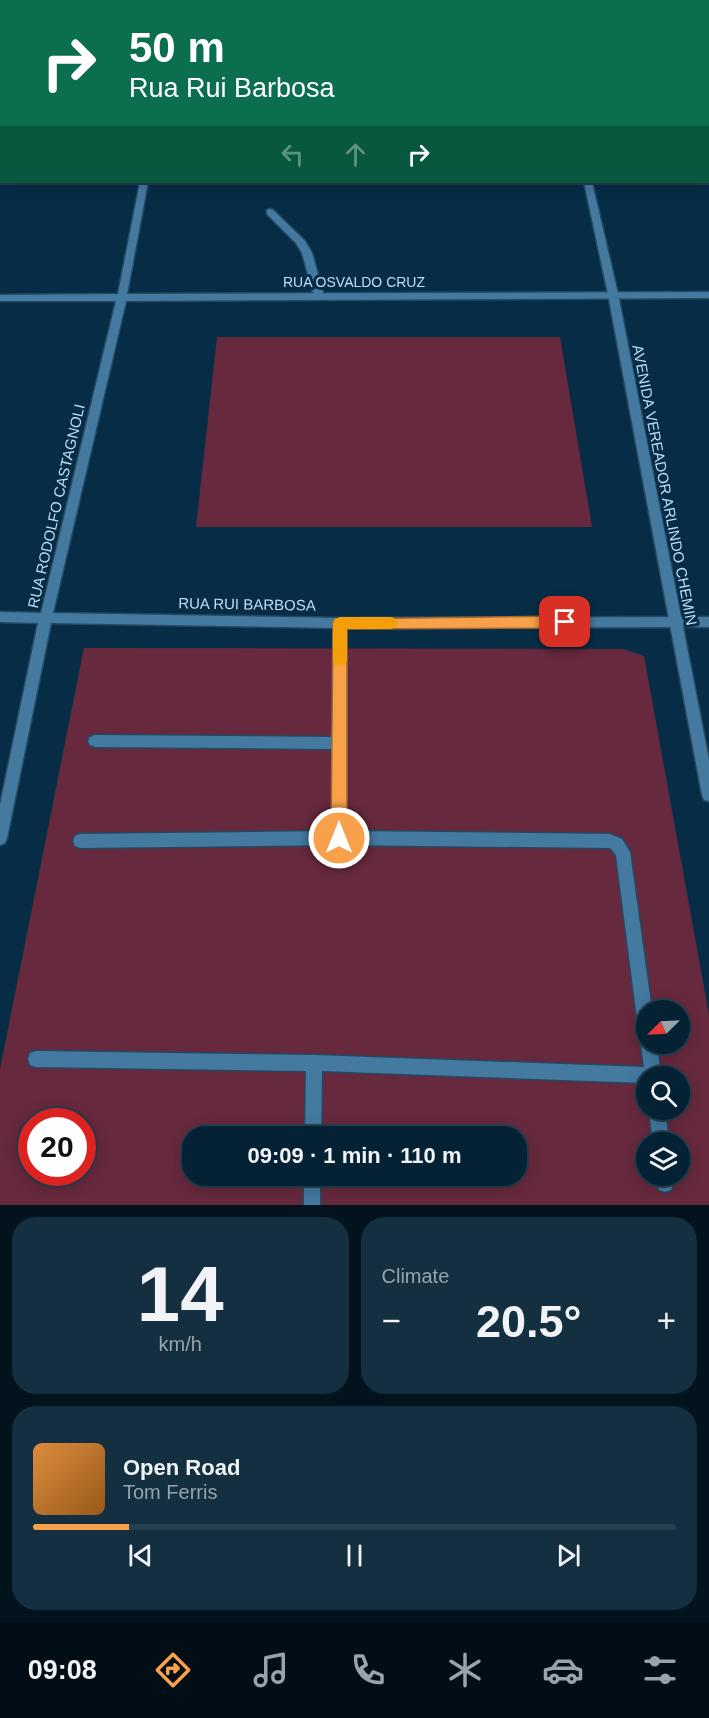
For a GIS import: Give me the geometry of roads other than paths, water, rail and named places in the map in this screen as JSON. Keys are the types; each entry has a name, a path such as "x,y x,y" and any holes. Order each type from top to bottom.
{"street":[{"name":"RUA RODOLFO CASTAGNOLI","path":"0,838 46,616 122,297 144,183"},
{"name":"AVENIDA VEREADOR ARLINDO CHEMIN","path":"588,183 613,294 709,795"},
{"path":"270,212 300,241 307,253 319,296"},
{"name":"RUA OSVALDO CRUZ","path":"0,298 709,295"},
{"name":"RUA RUI BARBOSA","path":"0,617 46,616 340,623 709,622"},
{"path":"339,838 340,623"},
{"path":"95,741 339,743"},
{"path":"80,841 339,838 610,841 617,844 623,852 643,1000"},
{"path":"36,1059 314,1063 636,1075"},
{"path":"313,1126 314,1063"},
{"path":"312,1186 312,1205"}]}
